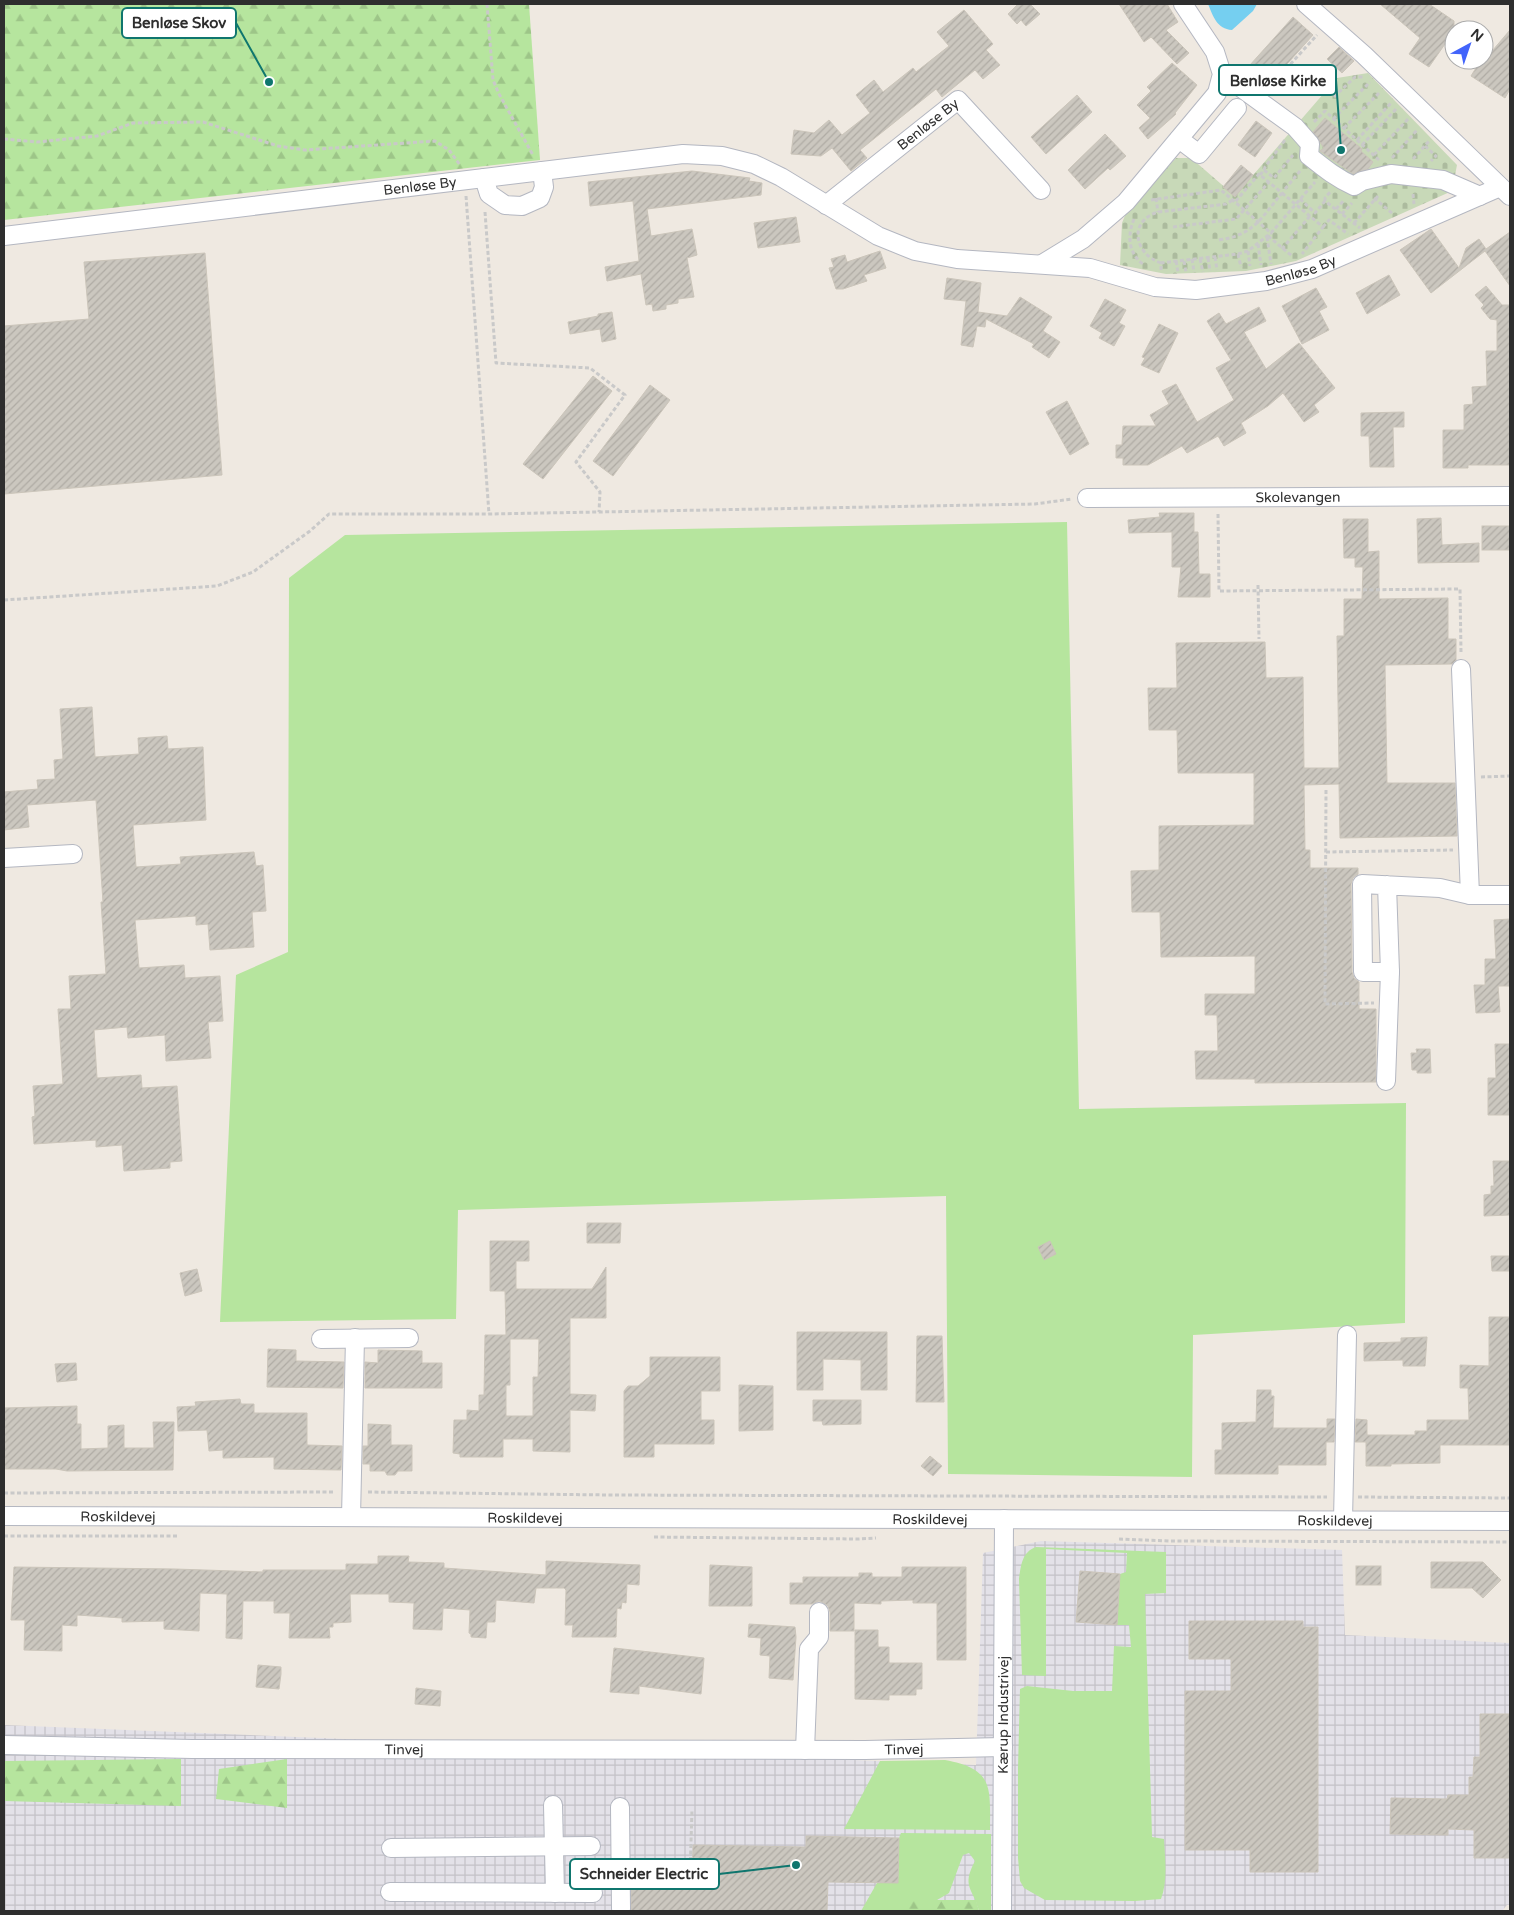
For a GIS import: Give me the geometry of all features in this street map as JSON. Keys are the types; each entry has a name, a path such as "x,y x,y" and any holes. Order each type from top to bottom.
{"street":[{"path":"1183,4 1214,52 1222,74 1295,127 1297,138 1310,144 1309,156 1325,170 1354,186 1362,181 1391,172 1443,180 1480,196"},
{"name":"Benløse By","path":"1306,4 1364,55 1505,192"},
{"path":"1042,264 1083,239 1126,202 1217,93 1222,74"},
{"name":"Benløse By","path":"826,205 958,100 1041,190"},
{"path":"1179,139 1199,154 1237,108"},
{"name":"Benløse By","path":"4,236 465,181 486,186 542,171 683,154 722,156 754,164 781,177 878,236 915,251 957,259 1090,268 1155,288 1196,290 1266,281 1312,269 1480,196 1505,192"},
{"path":"486,186 505,205 522,206 540,198 544,187 542,171"},
{"path":"1083,239 1090,268"},
{"name":"Skolevangen","path":"1088,498 1510,496"},
{"path":"1462,669 1470,895"},
{"path":"4,858 73,854"},
{"path":"1390,972 1363,972 1362,884 1440,888 1470,895 1510,895"},
{"path":"1386,886 1390,972 1386,1081"},
{"path":"1343,1520 1347,1336"},
{"path":"352,1517 355,1338"},
{"path":"321,1339 409,1338"},
{"name":"Roskildevej","path":"4,1516 1510,1521"},
{"name":"Kærup Industrivej","path":"1002,1911 1004,1519"},
{"path":"805,1750 809,1649 819,1637 819,1612"},
{"name":"Tinvej","path":"4,1745 192,1749 805,1750 1003,1747"},
{"path":"553,1805 555,1893"},
{"path":"620,1807 621,1909"},
{"path":"391,1848 591,1846"},
{"path":"390,1892 592,1893"}],"path":[{"path":"487,4 493,80 542,171"},
{"path":"1263,104 1282,85 1276,80 1307,46"},
{"path":"1334,97 1355,77 1366,77 1431,140 1391,172"},
{"path":"1333,119 1370,82"},
{"path":"1344,128 1380,91"},
{"path":"1357,140 1391,102"},
{"path":"1362,145 1397,108"},
{"path":"1325,170 1269,235 1248,252 1161,263 1147,256 1140,247 1139,241 1142,225 1149,217 1158,212 1226,204 1234,201 1265,167 1325,112 1391,172"},
{"path":"1374,155 1408,119"},
{"path":"4,139 37,142 97,136 133,124 203,122 278,146 305,150 435,141 449,150 460,163 465,181 489,514"},
{"path":"1391,172 1419,129"},
{"path":"1264,170 1274,178 1297,138"},
{"path":"1285,189 1312,158"},
{"path":"1260,174 1323,227"},
{"path":"1173,227 1236,219 1269,182"},
{"path":"486,186 485,204 496,363 590,368 625,395 576,462 600,492 600,512"},
{"path":"1147,202 1156,198 1222,190 1258,222 1282,249 1294,257 1299,256 1329,220 1348,234 1369,225"},
{"path":"1354,223 1382,191"},
{"path":"1219,240 1241,235 1249,231 1282,193"},
{"path":"1370,194 1393,214"},
{"path":"1156,198 1158,212"},
{"path":"1300,199 1315,212 1325,201 1360,228"},
{"path":"1407,207 1423,200"},
{"path":"1385,217 1400,210"},
{"path":"1135,216 1131,227 1130,242 1133,253 1150,268"},
{"path":"1282,249 1310,216"},
{"path":"1269,235 1272,264"},
{"path":"1130,242 1139,241"},
{"path":"1258,244 1261,265"},
{"path":"1248,252 1250,267"},
{"path":"1238,254 1241,267"},
{"path":"1215,257 1217,270"},
{"path":"1200,258 1202,272"},
{"path":"1208,258 1210,271"},
{"path":"1184,260 1186,272"},
{"path":"1192,260 1194,272"},
{"path":"1176,261 1178,272"},
{"path":"1168,262 1170,267"},
{"path":"1156,270 1162,270 1161,263"},
{"path":"1218,497 1219,591 1460,589 1462,669"},
{"path":"4,600 217,586 253,572 310,531 329,514 489,514 1034,504 1088,498"},
{"path":"1258,586 1259,639"},
{"path":"1467,777 1510,776"},
{"path":"1326,790 1325,1004 1389,1003"},
{"path":"1326,852 1469,850"},
{"path":"4,1493 352,1492 610,1495 1510,1498"},
{"path":"620,1871 690,1873 692,1810"}],"shaded area":[{"path":"1041,1541 1342,1550 1345,1635 1510,1643 1510,1905 1507,1905 1502,1911 4,1911 4,1725 976,1765 983,1553"}],"green space":[{"path":"4,4 529,4 540,160 4,220"},
{"path":"1368,73 1457,165 1452,191 1296,261 1246,271 1166,274 1120,265 1122,223 1126,213 1176,158 1191,158 1235,196 1337,78"},
{"path":"1067,522 1079,1109 1406,1103 1405,1323 1193,1335 1192,1477 948,1474 946,1196 458,1210 456,1319 220,1322 236,975 288,952 289,578 345,535"},
{"path":"1036,1547 1166,1552 1166,1593 1145,1594 1152,1837 1164,1839 1165,1854 1165,1877 1161,1899 1135,1901 1045,1900 1024,1888 1020,1881 1018,1858 1018,1768 1020,1689 1027,1686 1073,1691 1112,1691 1114,1646 1131,1647 1129,1625 1117,1625 1120,1574 1126,1572 1127,1553 1046,1549 1046,1676 1022,1675 1019,1579 1025,1556 1031,1549"},
{"path":"181,1759 181,1806 4,1801 4,1761"},
{"path":"287,1759 287,1808 216,1799 219,1769"},
{"path":"945,1760 973,1769 986,1782 990,1802 990,1830 844,1829 880,1761"},
{"path":"901,1833 991,1834 991,1911 979,1911 969,1887 969,1877 975,1861 969,1853 963,1855 949,1893 937,1900 936,1911 861,1911 877,1883 898,1883 899,1838"},
{"path":"895,1900 976,1900 979,1911 893,1911"}],"water":[{"path":"1208,4 1257,4 1253,11 1232,30 1219,24"}],"building":[{"path":"1018,4 1030,4 1040,14 1026,26 1021,20 1017,24 1008,14"},
{"path":"1119,4 1167,4 1178,22 1166,30 1189,53 1177,64 1151,37 1144,42"},
{"path":"1380,4 1429,4 1453,20 1444,20 1444,45 1429,67 1409,54 1420,38"},
{"path":"964,10 993,44 986,50 1000,65 983,79 975,70 942,97 936,89 860,150 867,158 851,171 832,148 821,156 791,154 794,130 814,133 829,120 842,135 870,113 856,95 874,80 883,92 913,68 916,72 949,46 937,32"},
{"path":"1293,17 1313,35 1263,91 1241,75"},
{"path":"1510,30 1510,89 1505,98 1471,76 1475,70 1494,70 1494,49"},
{"path":"1339,47 1354,61 1342,73 1327,59"},
{"path":"1172,63 1197,85 1176,114 1148,139 1139,128 1150,118 1137,105 1151,91 1147,87"},
{"path":"1077,95 1092,112 1046,154 1031,137"},
{"path":"1325,118 1362,149 1361,151 1373,162 1368,169 1353,174 1320,151 1324,148 1313,132"},
{"path":"1256,121 1272,133 1255,157 1238,145"},
{"path":"1105,134 1126,156 1110,170 1108,168 1085,189 1068,170"},
{"path":"1241,165 1253,175 1235,197 1223,187"},
{"path":"692,171 750,178 749,181 762,183 761,195 647,209 651,236 692,229 697,255 687,258 694,297 678,299 678,303 666,305 666,309 653,311 652,304 646,305 641,274 607,281 605,267 639,261 633,201 590,206 588,182"},
{"path":"796,217 800,242 758,248 754,223"},
{"path":"1431,229 1459,268 1466,248 1479,239 1486,249 1510,232 1510,286 1485,251 1431,293 1400,250"},
{"path":"880,251 886,268 864,275 867,281 843,289 836,289 829,268 834,267 831,259 845,255 847,262"},
{"path":"205,253 222,475 4,494 4,326 89,319 84,262"},
{"path":"1389,275 1400,295 1367,314 1356,293"},
{"path":"947,278 981,283 978,312 1007,316 1020,297 1052,317 1043,331 1060,342 1049,358 1032,347 1034,344 986,319 985,327 977,326 973,347 961,345 966,301 944,299"},
{"path":"1486,286 1502,305 1510,305 1510,465 1468,465 1468,468 1443,468 1443,430 1464,430 1464,405 1473,404 1472,387 1487,386 1486,351 1497,351 1497,320 1490,319 1481,308 1484,305 1475,295"},
{"path":"1316,288 1327,307 1319,311 1329,330 1302,344 1282,306"},
{"path":"1105,299 1126,310 1119,323 1125,326 1114,346 1099,338 1102,333 1090,326"},
{"path":"1259,307 1266,321 1244,332 1266,369 1299,343 1335,388 1314,405 1319,412 1304,422 1283,393 1268,406 1241,423 1246,433 1224,446 1218,436 1187,453 1182,446 1148,465 1123,465 1123,458 1116,458 1116,445 1122,445 1123,426 1156,426 1150,415 1169,404 1162,391 1176,384 1197,422 1234,400 1216,368 1231,360 1207,321 1219,313 1226,324"},
{"path":"612,312 616,339 602,342 600,329 570,334 568,322"},
{"path":"1159,324 1178,333 1159,373 1141,365 1145,358 1142,357"},
{"path":"593,376 612,391 543,479 523,464"},
{"path":"650,385 670,400 613,476 593,461"},
{"path":"1067,401 1089,444 1070,455 1046,412"},
{"path":"1404,412 1404,427 1393,427 1394,467 1370,467 1369,436 1361,436 1361,413"},
{"path":"1159,513 1194,513 1194,532 1198,532 1199,574 1210,574 1210,597 1178,597 1181,567 1172,567 1172,532 1129,533 1128,520 1160,517"},
{"path":"1441,518 1442,545 1479,543 1479,562 1418,563 1417,519"},
{"path":"1343,519 1368,519 1368,552 1379,551 1379,599 1448,598 1448,639 1456,639 1456,660 1452,664 1385,665 1387,783 1455,783 1457,836 1340,838 1339,784 1304,785 1305,850 1310,850 1310,868 1358,868 1358,874 1353,878 1351,884 1352,972 1354,978 1359,982 1359,1009 1376,1009 1376,1082 1255,1083 1255,1079 1196,1079 1195,1051 1218,1051 1217,1015 1205,1015 1205,994 1255,994 1255,956 1161,957 1160,912 1132,912 1131,871 1159,870 1159,826 1254,825 1254,773 1178,773 1177,730 1149,730 1148,688 1177,688 1176,643 1265,642 1266,678 1303,677 1304,768 1339,768 1337,636 1344,636 1344,599 1362,599 1363,567 1355,567 1355,558 1344,558"},
{"path":"1482,526 1510,526 1510,550 1482,550"},
{"path":"92,707 95,757 139,754 138,738 167,736 168,749 203,747 206,820 133,825 136,867 181,864 180,857 254,852 256,866 263,865 266,911 252,912 254,947 210,950 208,924 196,925 196,916 135,920 139,968 184,965 185,978 220,976 223,1021 208,1022 211,1058 166,1061 165,1035 128,1038 127,1027 94,1030 97,1078 141,1075 142,1088 177,1086 182,1161 170,1162 170,1168 124,1171 122,1145 96,1147 96,1140 34,1144 32,1117 35,1116 33,1086 63,1084 58,1009 71,1009 69,976 106,974 96,800 27,805 29,827 4,830 4,792 38,789 37,780 55,779 54,760 63,759 60,709"},
{"path":"1510,919 1510,986 1498,986 1500,1012 1476,1013 1474,985 1485,985 1485,959 1496,959 1494,920"},
{"path":"1495,1044 1510,1044 1510,1115 1488,1115 1488,1078 1496,1078"},
{"path":"1416,1049 1430,1049 1431,1073 1417,1073 1417,1070 1412,1070 1411,1053 1417,1053"},
{"path":"1493,1161 1510,1161 1510,1215 1484,1216 1484,1195 1491,1194 1491,1186 1494,1186"},
{"path":"587,1223 621,1223 620,1243 587,1243"},
{"path":"490,1241 529,1241 529,1261 516,1261 516,1289 592,1289 606,1267 606,1318 570,1318 570,1394 596,1395 595,1411 570,1410 570,1452 533,1451 533,1439 503,1439 503,1457 460,1457 460,1454 453,1453 454,1420 467,1420 467,1410 479,1411 479,1395 484,1395 485,1335 506,1335 505,1291 490,1291","holes":["510,1339 539,1339 538,1377 533,1377 533,1416 506,1416 506,1385 510,1385"]},
{"path":"1050,1241 1056,1254 1044,1260 1038,1247"},
{"path":"1491,1256 1510,1256 1510,1271 1492,1271"},
{"path":"197,1269 202,1291 185,1296 180,1273"},
{"path":"1489,1317 1510,1317 1510,1445 1440,1445 1440,1463 1366,1466 1366,1442 1355,1442 1356,1419 1367,1420 1367,1435 1415,1435 1415,1431 1427,1431 1427,1420 1469,1420 1468,1388 1460,1388 1460,1365 1489,1366"},
{"path":"797,1332 887,1332 887,1390 861,1390 861,1360 823,1359 823,1390 797,1390"},
{"path":"917,1336 942,1336 944,1402 916,1402"},
{"path":"1427,1337 1425,1366 1403,1366 1403,1360 1364,1361 1364,1343 1401,1342 1401,1338"},
{"path":"268,1349 296,1350 296,1361 344,1362 343,1388 267,1387"},
{"path":"378,1350 422,1351 422,1363 442,1363 442,1388 365,1388 365,1362 378,1363"},
{"path":"650,1357 720,1357 720,1391 701,1391 701,1420 714,1420 714,1444 654,1444 654,1457 624,1457 624,1391 628,1386 638,1386 650,1376"},
{"path":"76,1363 77,1380 57,1382 55,1364"},
{"path":"739,1385 773,1386 773,1430 739,1431"},
{"path":"1257,1390 1271,1390 1271,1396 1274,1396 1273,1428 1327,1428 1327,1419 1335,1419 1334,1442 1326,1442 1326,1465 1278,1465 1278,1474 1215,1474 1215,1450 1222,1450 1222,1423 1256,1422"},
{"path":"240,1399 241,1404 254,1404 254,1413 307,1413 307,1445 342,1446 341,1470 274,1469 274,1457 223,1458 223,1450 209,1451 207,1430 178,1431 177,1407 196,1406 195,1402"},
{"path":"813,1400 861,1400 861,1424 823,1425 822,1421 813,1421"},
{"path":"77,1406 77,1424 81,1424 81,1449 108,1448 108,1426 124,1425 124,1448 154,1448 153,1422 174,1422 173,1470 67,1471 56,1469 4,1469 4,1408"},
{"path":"368,1424 391,1425 391,1445 412,1445 412,1471 398,1471 395,1475 387,1475 385,1471 370,1471 370,1464 363,1464 363,1446 368,1446"},
{"path":"930,1456 942,1466 933,1476 921,1466"},
{"path":"378,1556 409,1556 408,1562 444,1563 444,1568 546,1575 546,1561 640,1565 639,1585 627,1584 626,1603 622,1602 621,1609 617,1608 616,1637 572,1637 573,1625 565,1625 566,1590 564,1588 536,1588 534,1603 496,1600 495,1622 487,1622 486,1638 471,1637 469,1633 470,1610 443,1608 442,1630 413,1629 414,1603 389,1602 389,1594 350,1594 351,1622 333,1623 333,1627 329,1627 330,1638 289,1638 290,1613 274,1613 274,1601 243,1601 242,1639 226,1638 227,1594 200,1593 199,1631 164,1629 164,1621 122,1622 122,1618 77,1615 77,1626 62,1625 62,1651 24,1650 25,1620 11,1620 14,1567 263,1572 263,1570 346,1570 346,1564 378,1564"},
{"path":"1431,1562 1483,1562 1501,1580 1483,1598 1472,1588 1431,1588"},
{"path":"710,1565 752,1567 752,1606 709,1606"},
{"path":"1356,1566 1381,1566 1381,1585 1356,1585"},
{"path":"902,1567 966,1567 966,1660 937,1660 937,1603 913,1603 913,1600 881,1601 881,1604 854,1603 854,1631 830,1631 830,1612 828,1606 824,1603 819,1601 812,1604 790,1604 790,1583 803,1583 803,1577 859,1577 859,1573 872,1573 872,1577 902,1577"},
{"path":"1080,1571 1120,1574 1117,1625 1076,1622"},
{"path":"1189,1621 1303,1621 1303,1627 1318,1627 1318,1872 1250,1872 1250,1850 1185,1850 1185,1691 1231,1691 1231,1659 1189,1659"},
{"path":"749,1624 795,1627 793,1680 769,1678 770,1656 760,1655 761,1638 748,1637"},
{"path":"855,1630 878,1630 878,1647 889,1647 889,1663 922,1663 922,1689 916,1689 916,1695 889,1695 889,1700 855,1699"},
{"path":"614,1648 704,1658 701,1694 639,1686 639,1694 610,1692"},
{"path":"258,1665 281,1667 279,1689 256,1687"},
{"path":"416,1688 441,1691 440,1706 415,1704"},
{"path":"1480,1714 1510,1714 1510,1858 1474,1858 1474,1830 1448,1829 1448,1835 1390,1834 1391,1798 1447,1799 1448,1795 1469,1795 1469,1777 1473,1777 1474,1757 1480,1757"},
{"path":"806,1836 899,1838 898,1883 828,1882 827,1911 631,1911 631,1885 692,1886 693,1845 806,1847"}],"place":[{"name":"Benløse Skov","path":"269,82"},
{"name":"Benløse Kirke","path":"1341,150"},
{"name":"Schneider Electric","path":"796,1865"}]}
